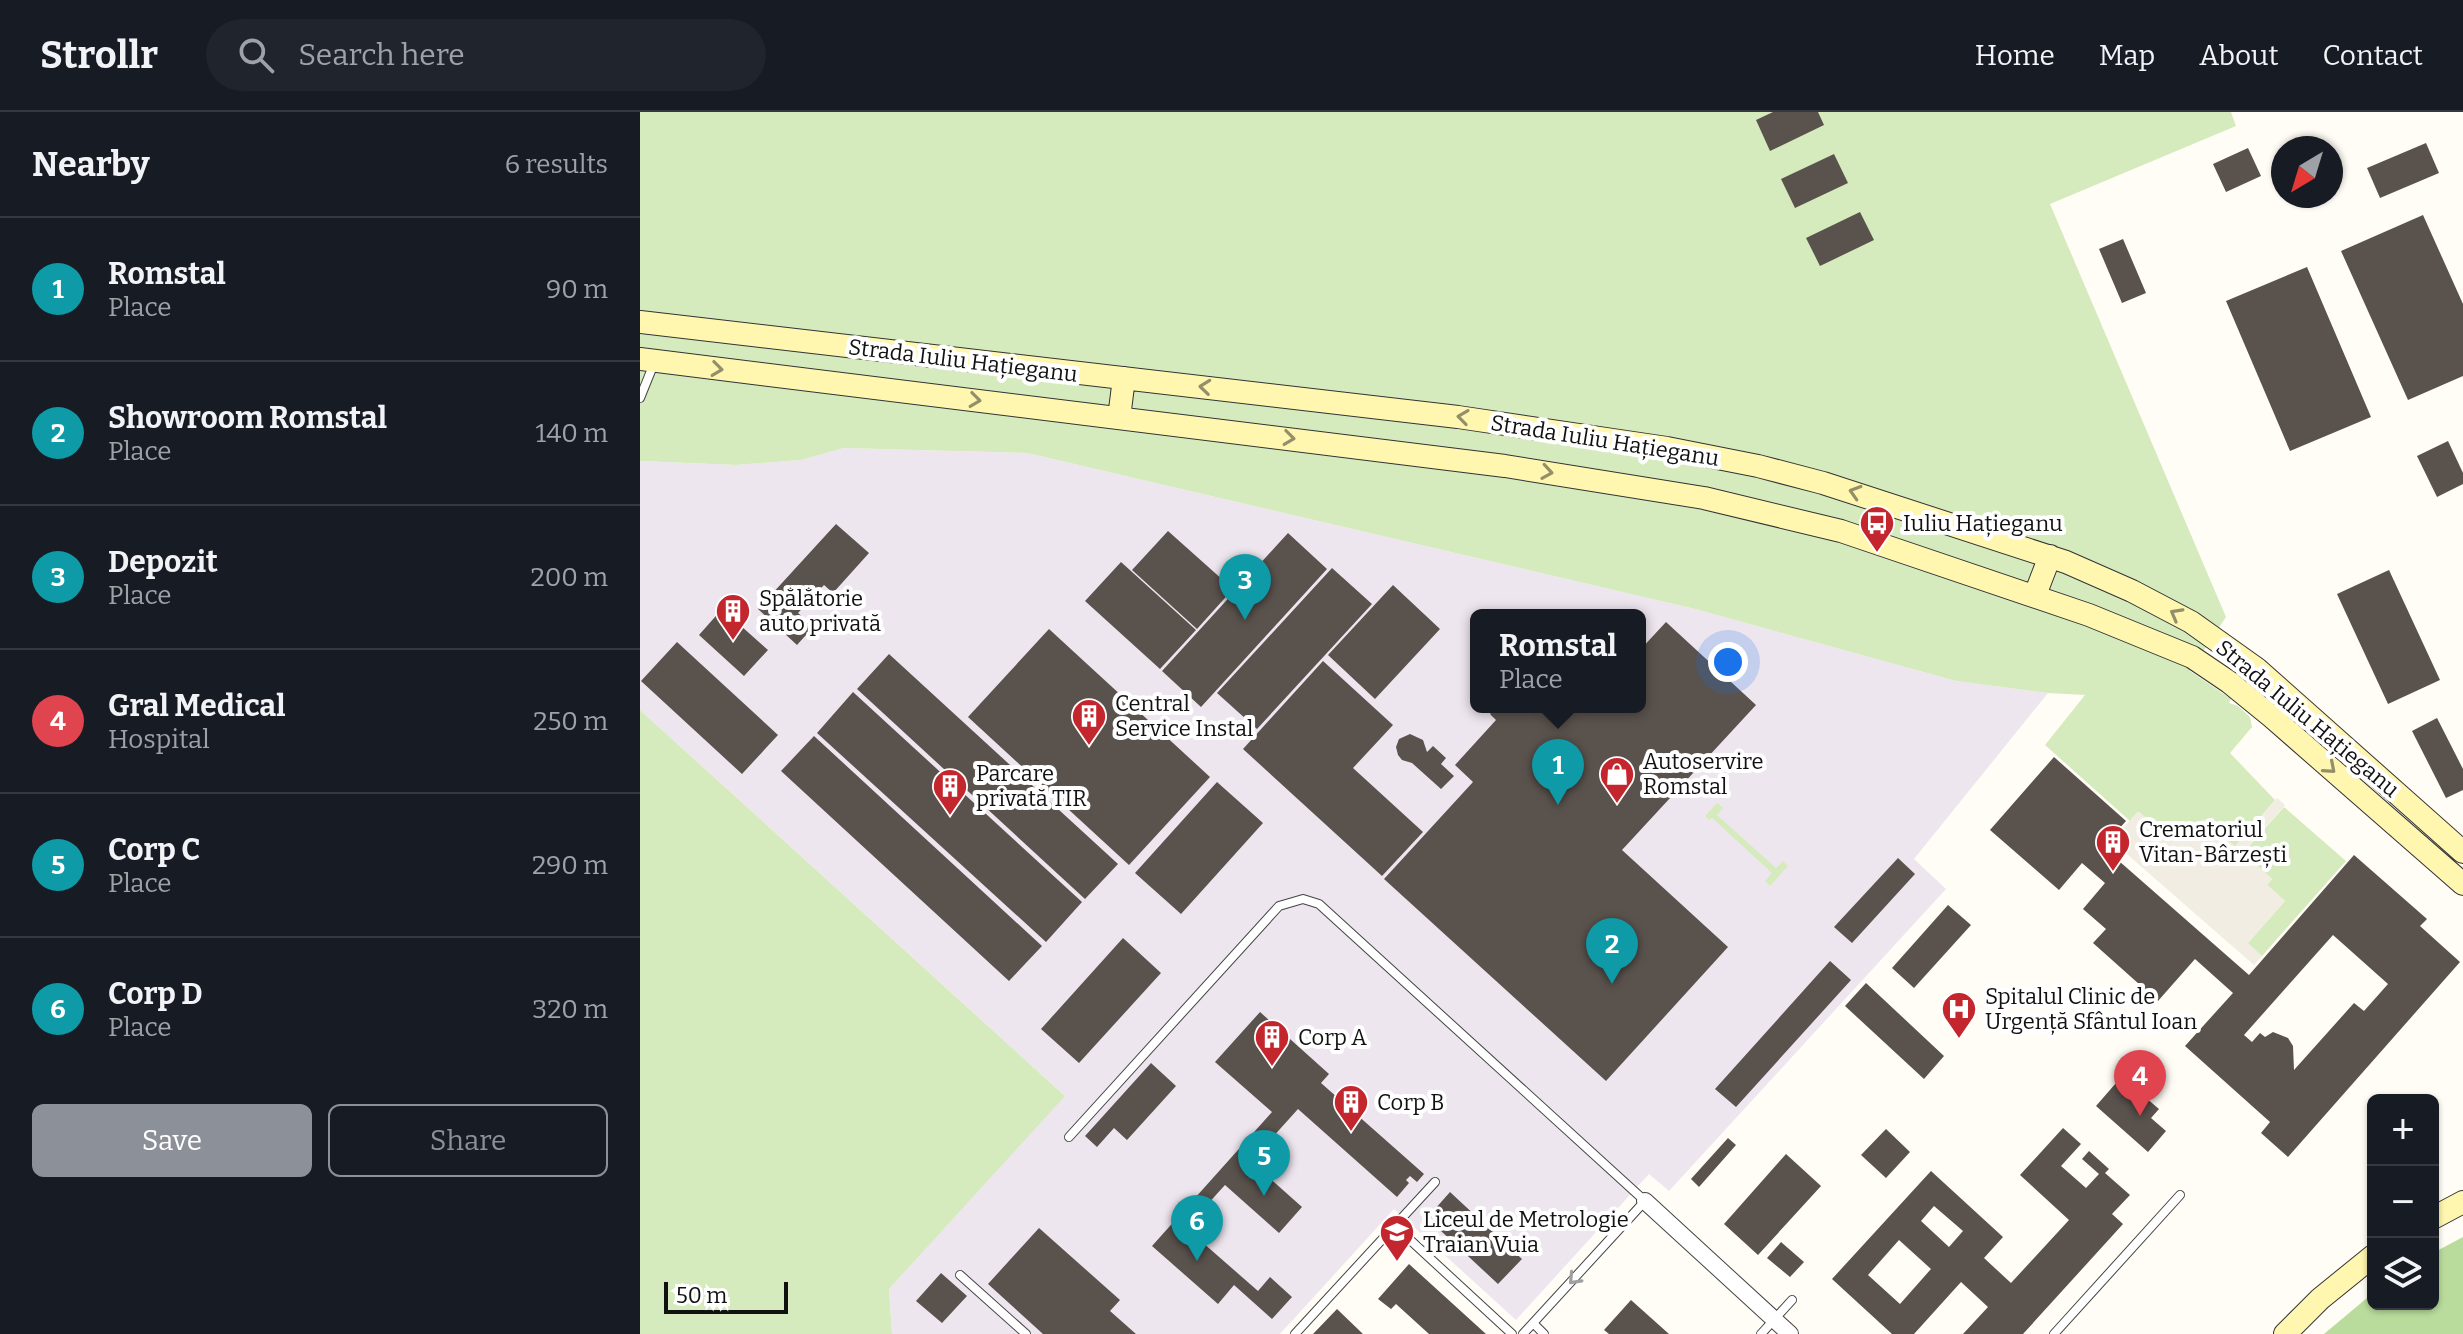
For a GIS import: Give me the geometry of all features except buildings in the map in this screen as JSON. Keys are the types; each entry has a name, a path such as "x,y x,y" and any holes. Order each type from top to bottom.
{"main road":[{"name":"Strada Iuliu Hațieganu","path":"640,322 1458,417 1716,457 1836,486 2050,556 2132,591 2191,622 2285,693 2463,852"},
{"name":"Strada Iuliu Hațieganu","path":"648,360 1458,459 1704,498 1841,531 2035,595 2170,646 2213,670 2272,717 2463,884"},
{"path":"1119,418 1124,378"},
{"path":"2035,595 2050,556"},
{"path":"2439,1215 2463,1202"},
{"path":"2285,1334 2320,1299 2367,1261"}],"street":[{"path":"1645,1201 1790,1334"}],"lane":[{"path":"640,398 649,382 648,360"},
{"path":"1069,1137 1279,906 1303,899 1319,904 1645,1201 1523,1334"},
{"path":"1295,1334 1435,1182"},
{"path":"2054,1334 2180,1195"},
{"path":"1395,1226 1512,1334"},
{"path":"960,1275 1026,1334"},
{"path":"1761,1334 1792,1300"},
{"path":"1533,1323 1544,1334"}],"shaded area":[{"path":"844,448 1027,453 1695,609 1956,681 2048,693 1914,859 1946,889 1669,1191 1649,1174 1516,1320 1394,1209 1280,1334 892,1334 889,1289 1064,1095 640,710 640,461 736,465 801,460"},
{"path":"2277,798 2285,805 2243,853 2272,879 2267,885 2285,901 2248,943 2262,956 2254,965 2112,841 2138,811 2160,830 2166,824 2185,840 2203,819 2235,846"}],"green space":[{"path":"640,112 2231,112 2236,126 2050,204 2226,617 2190,671 2231,699 2229,703 2238,706 2250,717 2252,727 2230,753 2275,800 2235,847 2185,841 2166,825 2160,831 2139,812 2130,821 2045,745 2085,695 1956,681 1695,609 1027,453 844,448 801,460 736,465 640,461"},
{"path":"640,710 1065,1096 889,1289 892,1334 640,1334"},
{"path":"1717,803 1723,808 1717,815 1776,868 1783,861 1788,866 1770,886 1765,881 1772,873 1712,818 1709,820 1705,816"},
{"path":"2284,807 2346,861 2262,956 2247,944 2285,901 2267,885 2272,879 2243,853"},
{"path":"2463,1237 2463,1334 2324,1334 2367,1298 2367,1310 2439,1310 2439,1250"}],"place":[{"name":"Iuliu Hațieganu","path":"1877,554"},
{"name":"Depozit","path":"1245,620"},
{"name":"Spălătorie auto privată","path":"733,642"},
{"name":"Central Service Instal","path":"1089,747"},
{"name":"Romstal","path":"1558,805"},
{"name":"Autoservire Romstal","path":"1617,805"},
{"name":"Parcare privată TIR","path":"950,817"},
{"name":"Crematoriul Vitan-Bârzești","path":"2113,873"},
{"name":"Showroom Romstal","path":"1612,984"},
{"name":"Spitalul Clinic de Urgență Sfântul Ioan","path":"1959,1040"},
{"name":"Corp A","path":"1272,1068"},
{"name":"Gral Medical","path":"2140,1116"},
{"name":"Corp B","path":"1351,1133"},
{"name":"Corp C","path":"1264,1196"},
{"name":"Corp D","path":"1197,1261"},
{"name":"Liceul de Metrologie Traian Vuia","path":"1397,1263"}]}
